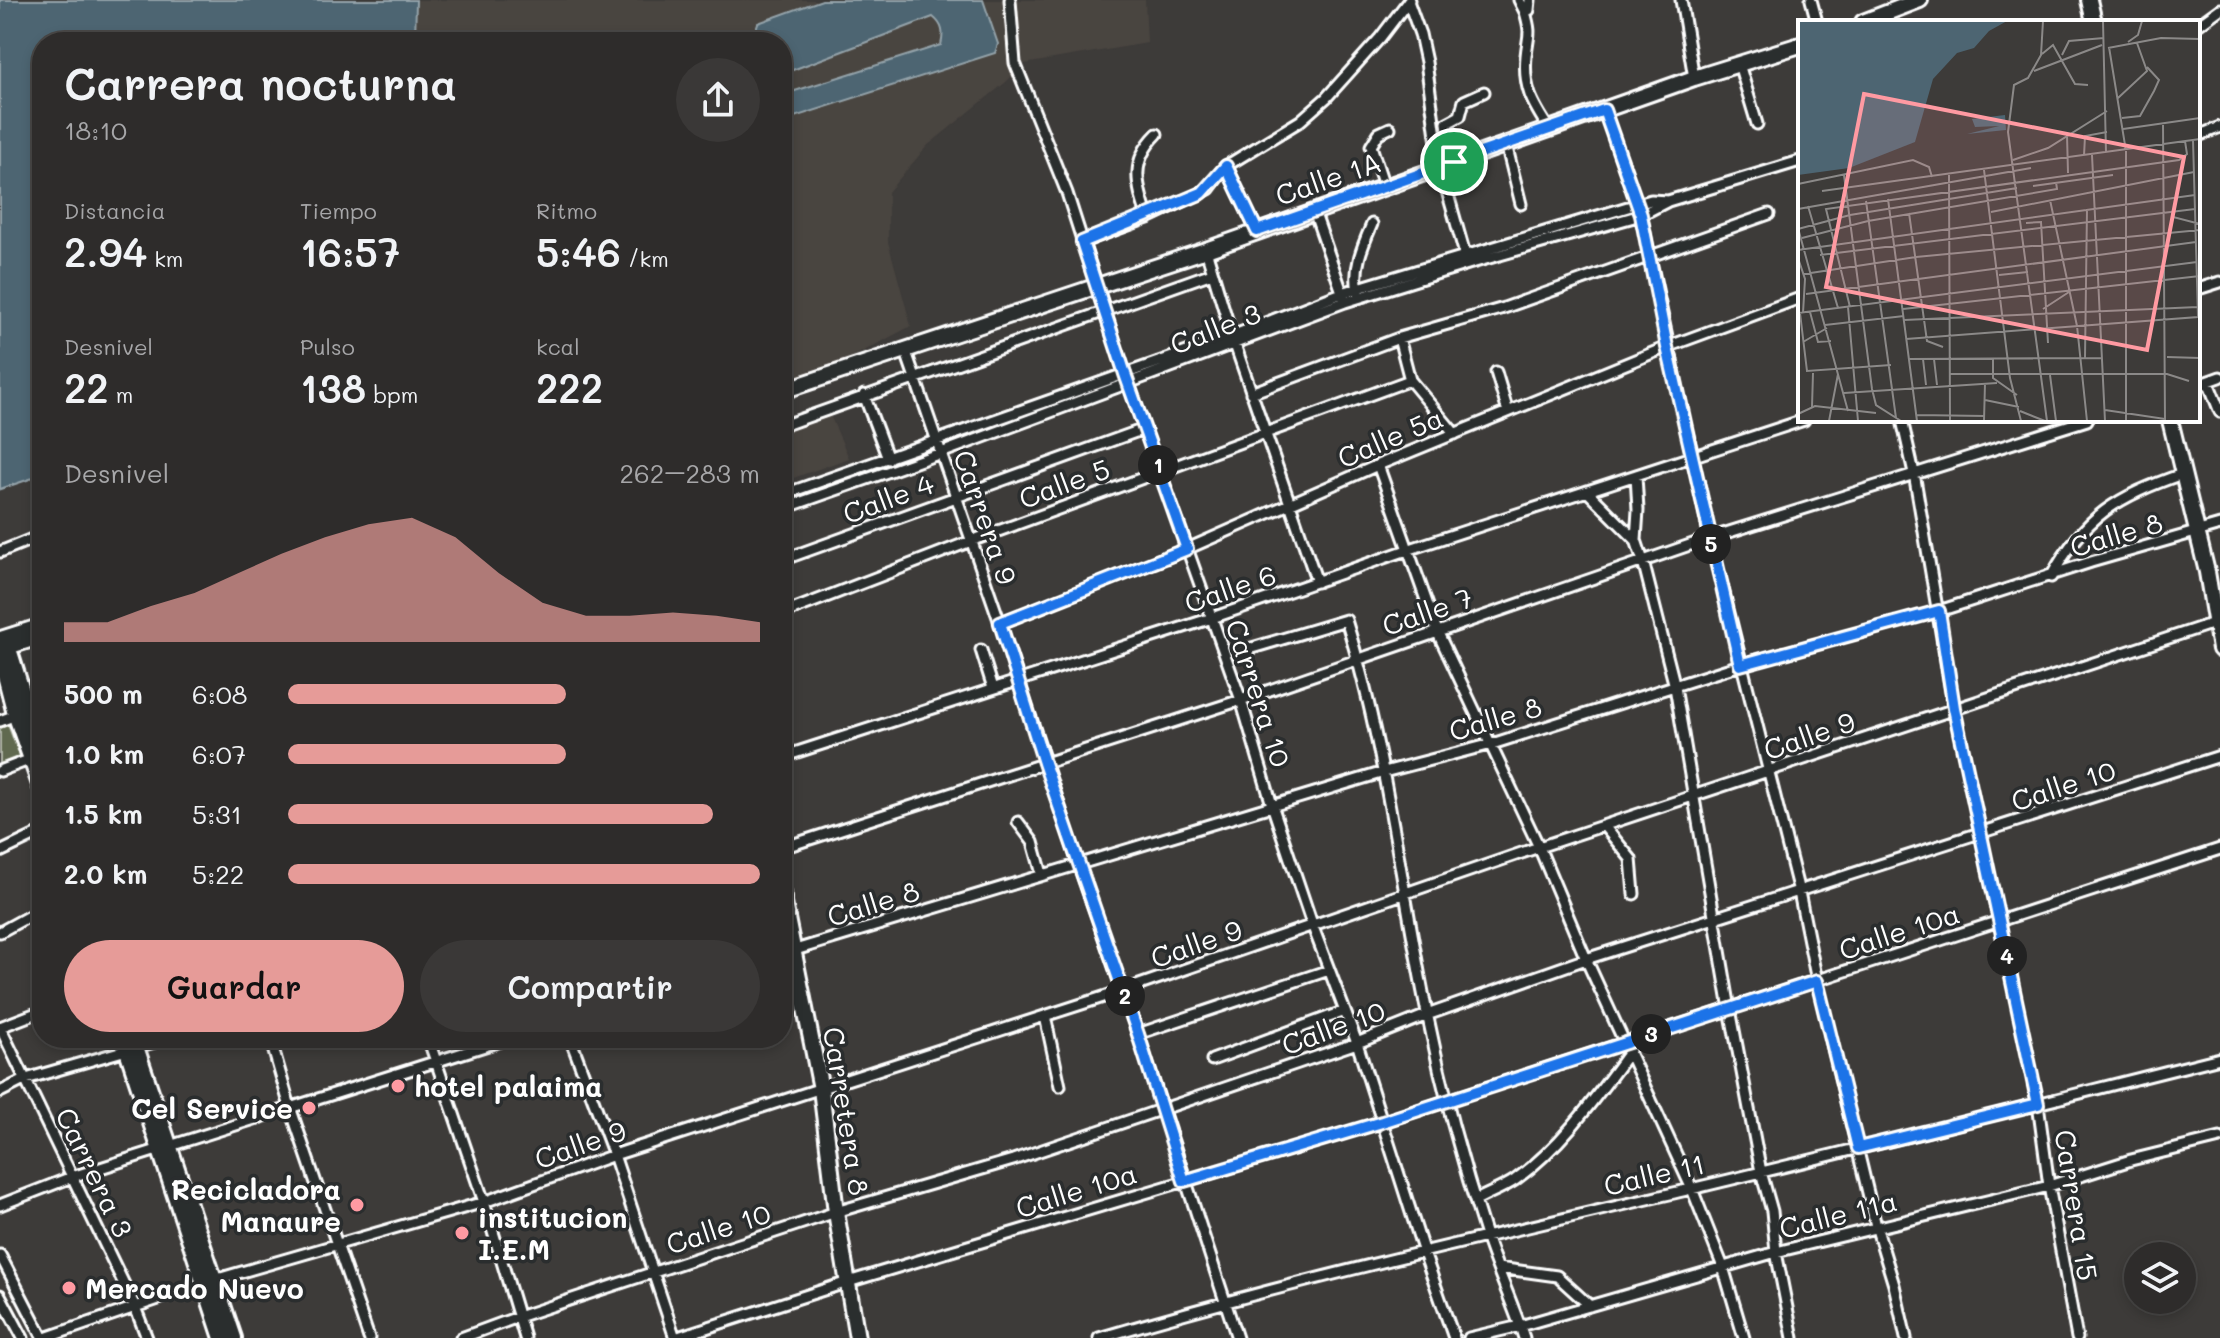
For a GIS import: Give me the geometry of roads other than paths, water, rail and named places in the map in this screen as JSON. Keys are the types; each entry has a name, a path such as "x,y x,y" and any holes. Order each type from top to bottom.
{"street":[{"name":"Carrera 10","path":"1010,0 1015,63 1067,193 1103,311 1241,700 1272,805 1313,927 1357,1043 1454,1338"},
{"path":"1408,0 1420,34 1466,259"},
{"path":"1082,242 1148,218 1202,193 1226,166 1300,121 1326,98 1380,38 1408,0"},
{"path":"1519,0 1531,32 1525,63 1530,100 1549,129"},
{"path":"1525,12 1529,10 1530,0"},
{"path":"1681,0 1694,78"},
{"path":"1811,0 1816,20"},
{"path":"1868,20 1920,0"},
{"path":"2089,0 2094,20"},
{"path":"2200,24 2220,9"},
{"name":"Calle 1A","path":"792,388 1206,250 1694,78 1798,46"},
{"path":"1739,64 1757,124"},
{"path":"1447,164 1447,123 1460,116 1464,101 1484,92"},
{"path":"1604,110 1641,215 1710,538 1799,892 1817,981 1876,1226 1906,1338"},
{"path":"2200,135 2220,127"},
{"path":"1384,186 1371,146 1379,133 1390,128"},
{"path":"1148,218 1139,194 1140,155 1157,134"},
{"path":"1506,144 1521,204"},
{"name":"Calle 3","path":"1466,259 1641,215 1668,201 1798,162"},
{"path":"1226,166 1257,231"},
{"name":"Calle 3","path":"792,492 1126,379 1358,293 1637,204 1651,200 1668,201"},
{"path":"1314,211 1344,298"},
{"path":"1251,393 1399,338 1504,308 1769,214"},
{"path":"1358,293 1356,279 1361,250 1372,224"},
{"path":"1206,250 1233,340 1317,582"},
{"path":"792,422 1212,273"},
{"path":"2200,288 2220,282"},
{"name":"Calle 5a","path":"1000,623 1187,549 1378,465 1667,347 1798,299"},
{"path":"1399,338 1410,380 1455,434"},
{"name":"Carrera 9","path":"905,349 1138,1034 1237,1338"},
{"path":"1496,372 1508,412"},
{"path":"2220,377 2203,383 2220,412"},
{"name":"Calle 3","path":"792,505 941,453 1126,379"},
{"name":"Calle 5","path":"792,610 1410,380"},
{"path":"864,395 888,459"},
{"name":"Calle 6","path":"792,754 1212,618 1407,550 1798,422"},
{"name":"Carrera 15","path":"1902,422 1939,611 1954,708 2038,1104 2049,1186 2077,1338"},
{"name":"Calle 7","path":"792,845 1241,700 1710,538 2080,422"},
{"path":"2170,422 2218,622 2220,649"},
{"name":"Calle 4","path":"792,556 1144,429"},
{"path":"1378,465 1437,631 1492,744 1692,1189 1723,1267 1744,1338"},
{"path":"2051,577 2081,530 2108,508 2146,487 2182,474"},
{"path":"1636,475 1636,540 1675,687 1730,1009 1761,1172 1772,1211 1776,1252 1793,1338"},
{"path":"1588,492 1636,540"},
{"name":"Calle 8","path":"792,952 1272,805 1492,744 1740,665 1939,611 2220,525"},
{"path":"0,552 32,539"},
{"path":"1252,648 1344,619 1358,658 1384,772 1403,895 1446,1100 1486,1236 1524,1338"},
{"name":"Calle 9","path":"44,1338 209,1282 484,1202 614,1155 1122,991 1539,847 2218,622"},
{"path":"1,646 32,631"},
{"path":"1,646 32,638"},
{"path":"1,646 10,652 21,712 32,739"},
{"path":"981,650 993,688"},
{"path":"0,721 32,708"},
{"name":"Calle 10","path":"461,1338 836,1212 1013,1160 1162,1110 1586,959 2220,756"},
{"path":"0,771 32,759"},
{"path":"1018,822 1033,842 1042,874"},
{"path":"1604,826 1631,859 1634,894"},
{"path":"0,852 32,837"},
{"name":"Calle 10a","path":"675,1338 848,1282 1628,1046 1730,1009 2220,849"},
{"path":"0,932 32,914"},
{"name":"Carretera 8","path":"792,969 821,1089 836,1212 857,1338"},
{"path":"1138,1034 1329,970"},
{"path":"1212,1060 1345,1011"},
{"path":"0,1027 32,1015"},
{"path":"1045,1016 1060,1086"},
{"name":"Carrera 3","path":"0,1027 147,1338"},
{"path":"1476,1200 1513,1181 1568,1131 1628,1046"},
{"path":"0,1092 26,1079 118,1048"},
{"path":"131,1048 209,1282 234,1338"},
{"path":"273,1048 369,1338"},
{"path":"431,1048 484,1202 525,1338"},
{"path":"0,1205 72,1177 480,1048"},
{"path":"574,1048 614,1155 675,1338"},
{"name":"Calle 11","path":"1099,1338 1226,1301 1486,1236 1692,1189 2220,1058"},
{"name":"Calle 11a","path":"1469,1338 1776,1252 2049,1186 2131,1160 2220,1138"},
{"path":"0,1255 44,1338"},
{"path":"1498,1268 1557,1276 1590,1306"},
{"path":"209,1282 222,1338"},
{"path":"0,1295 23,1338"}],"water":[{"path":"0,0 416,0 415,32 32,32 32,478 0,489"},
{"path":"822,0 983,0 998,44 995,53 792,118 792,92 941,45 942,30 933,17 792,70 792,32 755,32 758,23"}],"place":[{"name":"hotel palaima","path":"398,1086"},
{"name":"Cel Service","path":"309,1108"},
{"name":"Recicladora Manaure","path":"357,1205"},
{"name":"institucion I.E.M","path":"462,1233"},
{"name":"Mercado Nuevo","path":"69,1288"}]}
